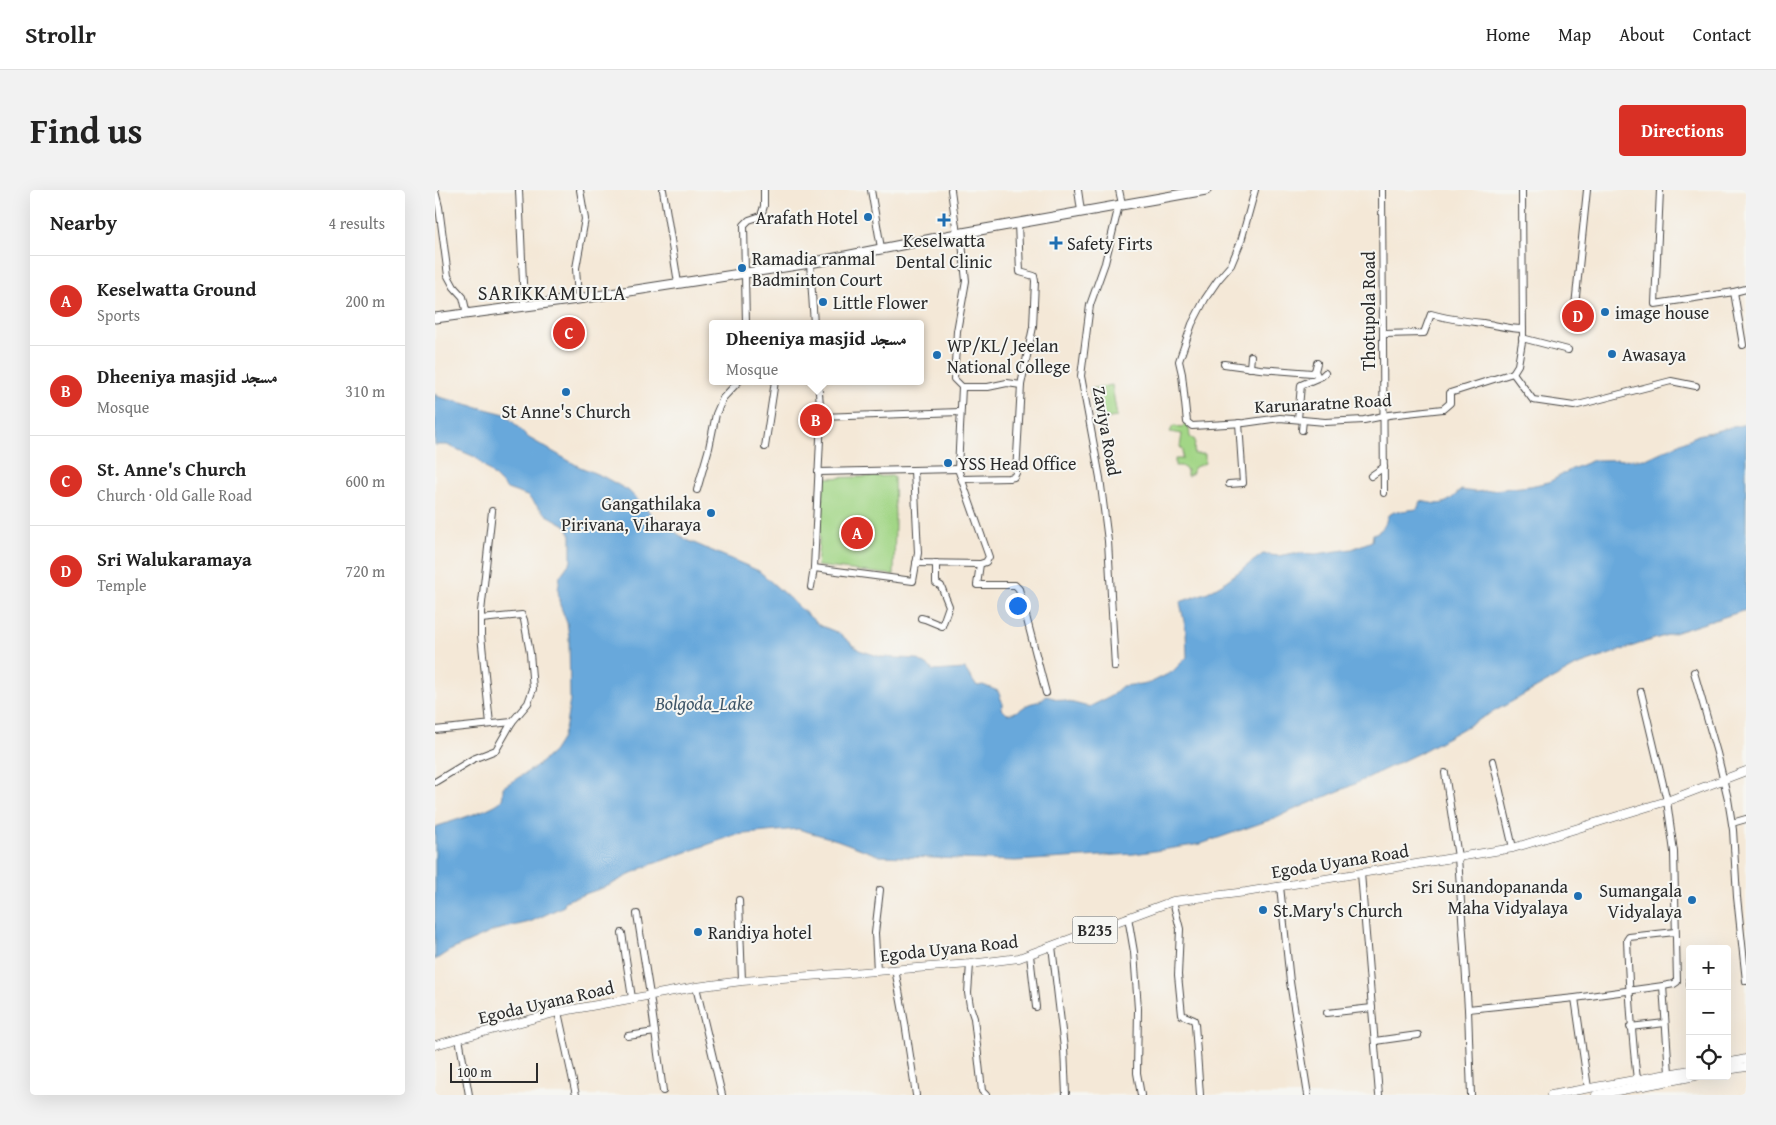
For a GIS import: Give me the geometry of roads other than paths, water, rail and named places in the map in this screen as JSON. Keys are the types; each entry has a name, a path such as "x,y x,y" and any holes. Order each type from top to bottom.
{"highway":[{"path":"435,318 578,299 810,263 1081,211 1206,190"}],"main road":[{"name":"Egoda Uyana Road","path":"435,1045 558,1012 696,987 742,981 970,964 1019,958 1173,901 1280,886 1513,848 1667,801 1746,771"},
{"path":"1731,1062 1746,1059"},
{"path":"1731,1069 1746,1067"},
{"path":"1551,1095 1686,1071"},
{"path":"1596,1095 1686,1078"}],"street":[{"path":"519,190 525,306"},
{"path":"578,299 576,268 585,219 581,190"},
{"path":"663,190 678,284"},
{"path":"746,320 745,224 749,220 761,216 764,206 764,190"},
{"path":"871,190 881,248"},
{"path":"951,190 966,281 957,331 954,379 962,386 988,387 1007,383 1021,386"},
{"path":"1079,190 1081,211"},
{"path":"1119,190 1121,204"},
{"name":"Karunaratne Road","path":"1255,190 1241,241 1231,264 1218,280 1192,324 1179,361 1187,422 1192,426 1239,424 1281,418 1325,422 1365,420 1443,409 1450,403 1450,393 1513,373"},
{"name":"Thotupola Road","path":"1382,190 1384,493"},
{"path":"1522,190 1523,329 1518,365 1513,373 1533,400 1574,406 1671,380 1696,386"},
{"path":"1575,306 1587,190"},
{"path":"1660,190 1655,304 1746,289"},
{"path":"435,191 439,207 448,276 454,287 463,297 467,314"},
{"name":"Zaviya Road","path":"1115,667 1108,541 1101,478 1081,376 1090,305 1105,263 1121,204"},
{"path":"962,479 1014,477 1016,472 1021,386 1033,327 1035,281 1034,276 1021,272 1018,223"},
{"path":"810,263 814,320"},
{"path":"1734,292 1743,345"},
{"path":"1383,334 1424,333 1431,314 1463,321 1523,329"},
{"path":"1522,338 1568,350"},
{"path":"1250,368 1251,356"},
{"path":"1316,374 1317,363"},
{"path":"1224,364 1316,374 1325,373"},
{"path":"1302,430 1301,384 1316,374"},
{"path":"697,490 716,414 723,398 735,385"},
{"path":"765,447 774,385"},
{"path":"811,587 814,568 821,417 818,385"},
{"path":"917,563 981,564 986,562 989,557 958,469 962,386"},
{"path":"821,417 960,412"},
{"path":"1229,484 1243,483 1239,424"},
{"path":"1371,476 1383,467"},
{"path":"818,472 958,469"},
{"path":"814,568 913,581 918,553 915,470"},
{"path":"490,724 481,619 492,511"},
{"path":"921,618 943,626 949,606 941,586 936,583 937,563"},
{"path":"981,564 977,585 1015,585 1019,589 1046,693"},
{"path":"435,782 473,759 496,750 512,722 528,703 533,689 530,653 524,620 521,615 481,619"},
{"path":"1694,672 1729,799 1746,981"},
{"path":"1468,1009 1630,991 1677,982 1675,864 1667,801 1641,692"},
{"path":"435,730 512,722"},
{"path":"1493,761 1513,848"},
{"path":"1445,773 1458,857 1468,1009 1471,1095"},
{"path":"1732,823 1746,819"},
{"path":"1361,873 1379,1095"},
{"path":"1280,886 1290,982 1309,1095"},
{"path":"877,971 875,933 880,890"},
{"path":"739,900 742,981"},
{"path":"1173,901 1180,929 1179,975 1182,1015 1194,1020 1195,1024 1200,1095"},
{"path":"637,914 663,1091"},
{"path":"1128,917 1134,952 1138,1009 1137,1073 1141,1095"},
{"path":"1637,1079 1630,1027 1627,940 1629,937 1675,932"},
{"path":"622,933 632,998"},
{"path":"1052,946 1064,1048 1066,1095"},
{"path":"1030,955 1035,1007"},
{"path":"970,964 970,1006 974,1018 983,1091 986,1095"},
{"path":"895,969 915,1095"},
{"path":"1663,986 1669,1073"},
{"path":"696,987 722,1095"},
{"path":"1575,998 1588,1088"},
{"path":"1327,1013 1372,1008"},
{"path":"558,1012 576,1095"},
{"path":"1630,1027 1665,1022"},
{"path":"628,1036 655,1032"},
{"path":"1375,1041 1418,1035"},
{"path":"459,1038 469,1095"}],"water":[{"name":"Bolgoda_Lake","path":"435,394 439,397 505,414 529,438 578,466 604,477 629,491 656,519 687,540 759,571 819,625 839,633 859,650 881,657 917,659 933,671 965,669 978,686 983,685 998,691 1003,704 1001,708 1007,714 1018,711 1046,696 1089,707 1111,696 1122,686 1150,683 1172,672 1187,657 1186,631 1180,602 1208,592 1222,584 1263,554 1278,556 1294,553 1316,554 1352,549 1372,541 1373,534 1383,528 1386,523 1387,516 1394,512 1417,509 1421,501 1439,504 1451,499 1461,490 1475,492 1549,482 1572,469 1594,460 1646,459 1698,435 1746,424 1746,610 1576,666 1421,752 1346,788 1267,821 1201,844 1134,854 1015,861 880,856 837,840 798,829 735,835 647,866 608,886 565,901 564,906 530,922 496,930 449,951 435,960 435,827 482,811 499,803 503,795 503,787 537,766 553,752 562,738 570,700 569,636 567,623 560,605 558,590 560,576 571,561 571,535 565,525 547,515 527,496 507,489 475,457 447,445 435,445"}],"place":[{"name":"Arafath Hotel","path":"868,217"},
{"name":"Keselwatta Dental Clinic","path":"944,220"},
{"name":"Safety Firts","path":"1056,243"},
{"name":"Ramadia ranmal Badminton Court","path":"742,268"},
{"name":"Little Flower","path":"823,302"},
{"name":"image house","path":"1605,312"},
{"name":"Sri Walukaramaya","path":"1578,316"},
{"name":"St. Anne's Church","path":"569,333"},
{"name":"Awasaya","path":"1612,354"},
{"name":"WP/KL/ Jeelan National College","path":"937,355"},
{"name":"St Anne's Church","path":"566,392"},
{"name":"Dheeniya masjid مسجد","path":"816,420"},
{"name":"YSS Head Office","path":"948,463"},
{"name":"Gangathilaka Pirivana, Viharaya","path":"711,513"},
{"name":"Keselwatta Ground","path":"857,533"},
{"name":"Sri Sunandopananda Maha Vidyalaya","path":"1578,896"},
{"name":"Sumangala Vidyalaya","path":"1692,900"},
{"name":"St.Mary's Church","path":"1263,910"},
{"name":"Randiya hotel","path":"698,932"}],"district":[{"name":"SARIKKAMULLA","path":"552,292"}]}
